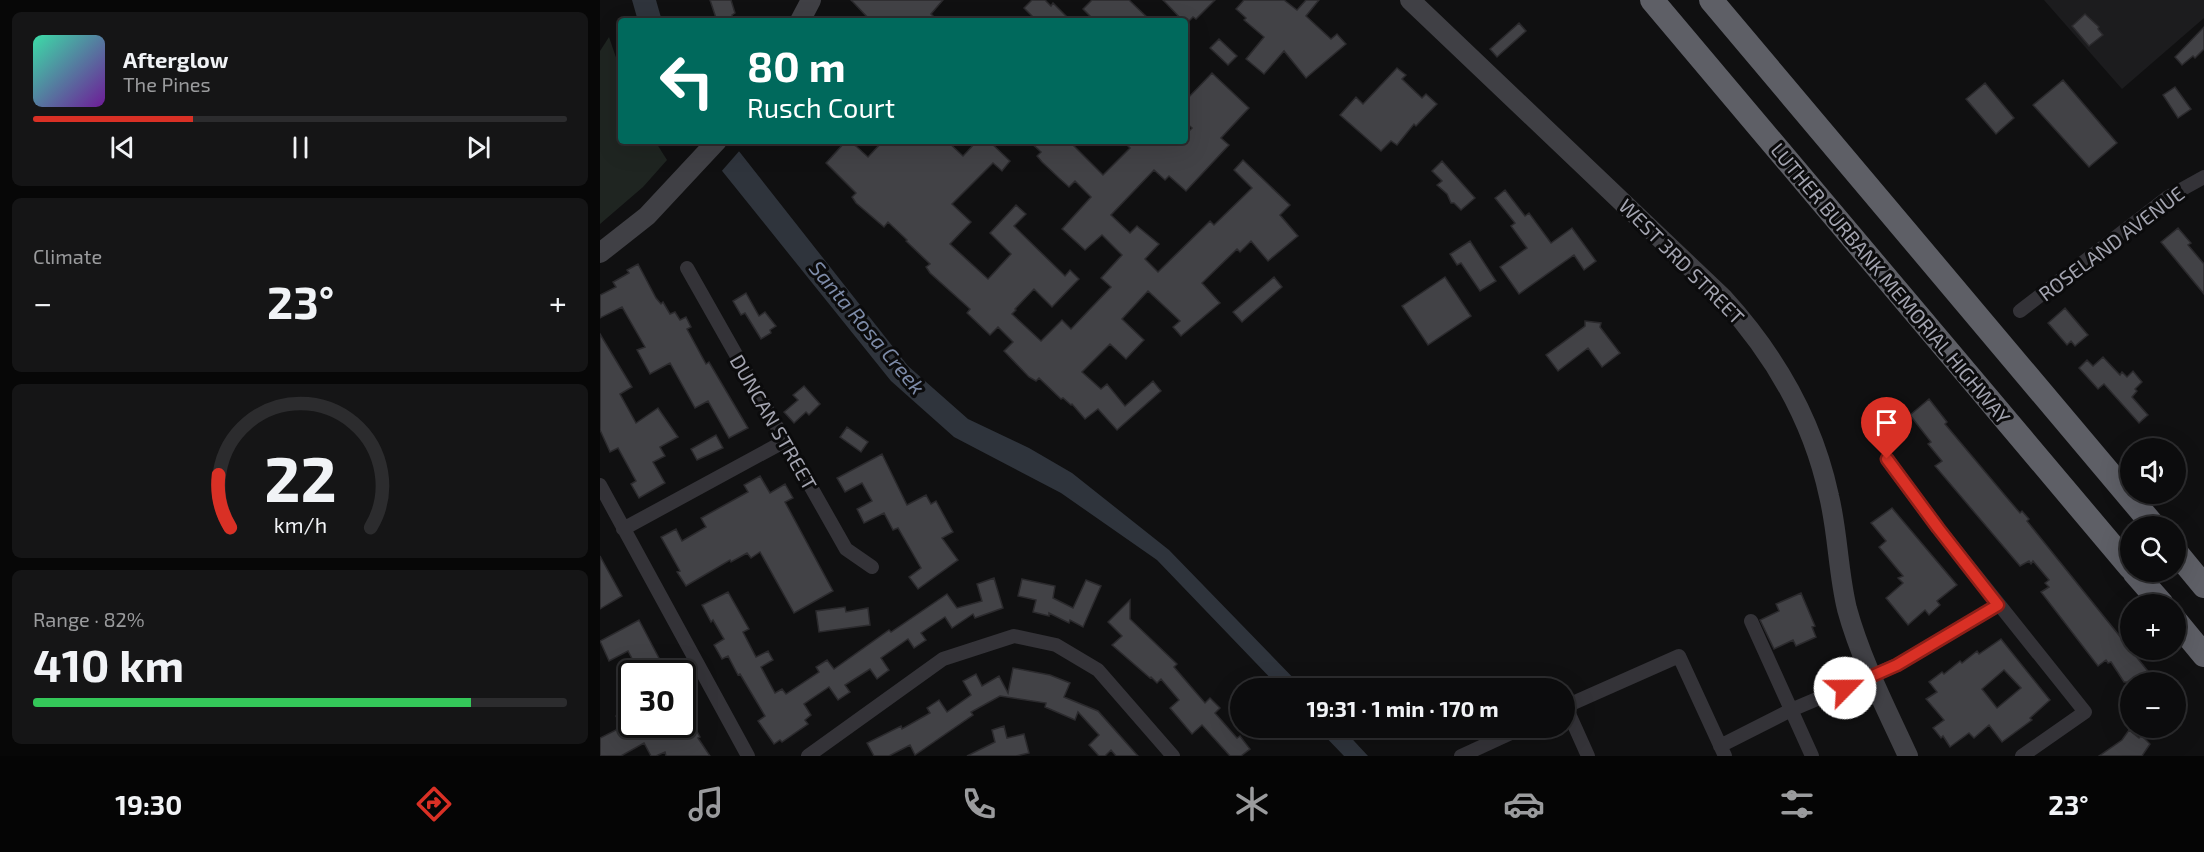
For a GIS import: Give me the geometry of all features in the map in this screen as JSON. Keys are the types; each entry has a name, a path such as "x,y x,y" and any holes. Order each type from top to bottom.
{"highway":[{"path":"1711,0 2146,516"},
{"name":"LUTHER BURBANK MEMORIAL HIGHWAY","path":"1654,4 2120,555"},
{"path":"2186,564 2204,586"},
{"path":"2143,582 2153,594"},
{"path":"2186,633 2204,655"}],"main road":[{"path":"802,18 812,0"},
{"name":"WEST 3RD STREET","path":"1410,0 1723,298 1767,353 1784,379 1802,416 1822,468 1833,514 1846,601 1857,639 1871,677 1908,756"},
{"path":"600,253 646,216 714,144"}],"street":[{"name":"ROSELAND AVENUE","path":"2020,311 2168,197 2204,177"},
{"name":"DUNCAN STREET","path":"687,268 846,549 872,567"},
{"path":"623,529 785,441"},
{"path":"1887,459 1998,605 2085,712 2022,756"},
{"path":"600,485 747,756"},
{"path":"1575,703 1679,656 1723,751 1791,710 1897,665 1998,605"},
{"path":"1751,621 1812,756"},
{"path":"808,756 827,751 943,658 1014,636 1056,645 1098,670 1173,756"},
{"path":"1575,728 1588,756"},
{"path":"1461,756 1500,738"}],"shaded area":[{"path":"2044,0 2204,0 2204,18 2122,89"},
{"path":"609,37 618,63 618,144 657,144 667,160 643,187 600,224 600,51"}],"water":[{"path":"632,0 656,0 661,18 637,18"},
{"name":"Santa Rosa Creek","path":"700,144 733,144 908,366 968,419 1029,448 1072,473 1169,550 1293,678 1270,678 1157,560 1061,493 954,437 891,381"},
{"path":"1327,738 1351,738 1368,756 1344,756"}],"pier":[{"path":"697,144 737,144 741,149 720,173"}],"building":[{"path":"710,0 731,0 735,13 732,15 733,18 716,18"},
{"path":"851,0 943,0 931,14 935,18 868,18"},
{"path":"1032,0 1045,0 1051,6 1053,3 1068,18 1034,18 1024,8"},
{"path":"1092,0 1129,0 1148,18 1092,18 1083,9"},
{"path":"1163,0 1215,0 1196,19 1193,17 1188,22 1188,18 1180,18"},
{"path":"1244,0 1284,0 1297,10 1306,0 1319,0 1306,16 1331,39 1337,34 1346,44 1306,78 1284,51 1264,74 1246,59 1264,37 1244,20 1246,18 1236,9"},
{"path":"2085,14 2099,27 2103,35 2089,46 2072,26"},
{"path":"1519,23 1526,31 1497,57 1490,49"},
{"path":"2204,27 2204,49 2195,58 2193,56 2182,65 2175,57"},
{"path":"1219,39 1237,56 1228,65 1210,48"},
{"path":"1397,68 1406,75 1402,79 1422,98 1426,94 1437,104 1416,126 1414,124 1397,145 1391,141 1381,151 1340,115 1356,97 1363,104"},
{"path":"1212,73 1249,108 1221,138 1229,145 1186,191 1169,176 1165,180 1154,170 1111,215 1130,233 1137,226 1159,244 1145,259 1158,272 1210,221 1214,225 1252,188 1234,170 1243,160 1290,205 1280,215 1298,236 1268,261 1251,241 1240,252 1237,249 1202,283 1220,303 1181,336 1173,327 1180,321 1148,291 1122,319 1144,340 1126,359 1110,344 1082,372 1101,389 1107,384 1125,406 1153,381 1161,391 1117,430 1098,409 1085,419 1072,404 1061,399 1039,378 1036,381 1029,377 1004,351 1013,342 998,327 990,335 967,313 970,309 930,273 926,267 930,264 888,222 884,227 856,203 852,197 856,193 826,163 843,144 856,146 868,157 880,144 950,144 963,156 974,144 992,144 1010,161 1002,171 993,163 952,204 971,222 950,244 988,279 1011,254 990,233 1016,205 1026,214 1014,226 1065,276 1070,270 1079,279 1052,307 1034,289 1015,309 1012,314 1041,341 1062,320 1071,329 1111,287 1101,278 1122,255 1102,235 1085,250 1062,229 1091,197 1075,181 1069,187 1059,178 1037,156 1041,152 1032,144 1072,144 1103,175 1130,148 1126,144 1188,144 1188,132 1192,128 1188,125 1188,98"},
{"path":"2063,80 2117,143 2089,167 2033,105"},
{"path":"1985,83 2014,118 1996,134 1966,99"},
{"path":"2175,87 2191,109 2178,118 2163,95"},
{"path":"1442,161 1475,198 1461,210 1451,203 1447,194 1437,185 1442,181 1432,171"},
{"path":"1505,190 1525,216 1529,213 1551,243 1572,228 1596,261 1584,270 1574,255 1519,294 1500,267 1527,248 1511,226 1515,223 1495,198"},
{"path":"2178,228 2191,243 2188,245 2204,264 2204,294 2161,242"},
{"path":"1470,241 1496,281 1480,291 1461,263 1457,265 1450,254"},
{"path":"638,264 656,298 661,304 663,302 670,314 675,312 680,320 686,317 691,327 687,329 706,364 709,362 748,428 729,438 708,401 695,408 670,363 650,374 637,350 645,347 622,307 600,318 600,295 616,287 613,282 629,273 627,270"},
{"path":"1274,277 1282,287 1242,322 1233,312"},
{"path":"1445,277 1471,316 1428,345 1402,306"},
{"path":"746,293 759,316 765,312 776,326 770,330 771,333 761,339 745,313 741,315 733,301"},
{"path":"2065,308 2088,335 2075,346 2071,341 2067,345 2048,323"},
{"path":"1585,321 1601,323 1600,327 1620,353 1602,367 1588,348 1558,371 1546,355 1585,326"},
{"path":"600,334 632,387 620,394 636,423 658,408 678,437 660,447 665,456 653,462 665,483 639,498 631,484 636,481 618,448 610,452 600,430"},
{"path":"2103,357 2120,375 2122,372 2127,377 2133,371 2142,382 2135,389 2137,391 2132,397 2148,415 2139,423 2104,384 2098,389 2079,368 2087,360 2093,366"},
{"path":"804,386 820,404 809,415 806,412 794,423 784,412 798,400 793,395"},
{"path":"1929,399 1947,422 1945,424 2020,513 2022,511 2029,519 2027,521 2120,636 2120,660 2139,660 2149,672 2120,672 2120,676 2111,662 2108,663 2106,660 2098,666 2041,592 2049,587 2045,583 2049,580 2033,561 2031,564 2029,561 2020,566 1935,466 1942,461 1928,444 1931,442 1910,415"},
{"path":"847,427 868,442 861,452 840,437"},
{"path":"716,435 723,448 697,460 691,449"},
{"path":"882,454 907,505 926,495 931,504 936,501 953,532 942,538 958,560 918,589 909,577 921,568 898,528 893,530 884,513 864,523 857,509 872,501 862,483 845,492 837,478"},
{"path":"760,476 770,493 785,484 793,498 785,502 833,591 794,613 760,552 751,558 747,553 731,562 730,560 686,586 661,537 676,529 682,541 706,527 701,518 748,492 744,485"},
{"path":"1892,508 1957,585 1937,601 1940,605 1929,615 1925,610 1908,625 1886,598 1903,583 1898,578 1903,576 1879,547 1886,541 1871,523"},
{"path":"600,556 622,596 600,609"},
{"path":"994,578 1003,608 975,618 973,614 952,628 945,617 921,633 926,640 914,648 908,639 881,658 889,670 877,679 870,669 845,685 850,692 838,700 829,687 804,704 811,715 805,720 808,724 782,742 780,740 774,744 758,721 765,716 740,674 738,675 728,656 722,659 714,645 724,639 702,605 728,592 749,629 743,632 756,657 768,651 773,660 761,667 775,693 782,689 786,694 819,672 816,667 827,660 834,669 889,630 891,632 947,594 957,608 982,601 977,584"},
{"path":"1022,579 1055,586 1053,598 1073,608 1086,580 1101,586 1083,627 1049,613 1049,616 1033,612 1036,600 1018,596"},
{"path":"1801,593 1815,626 1812,627 1816,637 1796,646 1793,640 1774,649 1760,620 1779,611 1776,604"},
{"path":"1130,600 1130,619 1177,664 1174,667 1205,703 1210,698 1220,708 1215,713 1230,730 1230,738 1242,738 1250,749 1241,756 1230,756 1202,725 1192,734 1170,708 1179,700 1161,679 1157,683 1112,645 1122,636 1108,622"},
{"path":"845,607 846,612 868,608 870,625 819,632 816,611"},
{"path":"639,620 660,660 633,660 628,651 609,661 600,641"},
{"path":"2001,639 2050,700 2030,718 2032,720 2002,742 1989,725 1974,738 1969,733 1950,747 1943,736 1941,738 1933,728 1944,720 1926,699 1937,692 1929,682 1960,661 1962,663 1977,651 1979,654","holes":["2004,670 2021,688 1997,708 1982,689"]},
{"path":"1013,668 1050,675 1070,683 1064,697 1098,711 1138,756 1116,756 1111,750 1105,756 1099,756 1089,745 1099,735 1078,712 1075,720 1045,707 1046,703 1000,696 971,712 973,715 915,755 910,745 889,756 874,756 867,743 901,726 902,729 930,713 927,708 939,700 947,712 971,695 963,681 976,674 982,686 999,676 1008,693"},
{"path":"1004,726 1007,738 1024,734 1029,753 1016,756 967,756 995,742 992,730"},
{"path":"618,729 618,738 696,738 696,730 700,737 698,738 710,756 666,756 665,752 651,756 644,743 621,756 600,756 600,738"},
{"path":"2123,738 2144,738 2150,744 2142,756 2099,756"}],"route":[{"path":"1845,688 1897,665 1998,605 1887,459"}]}
